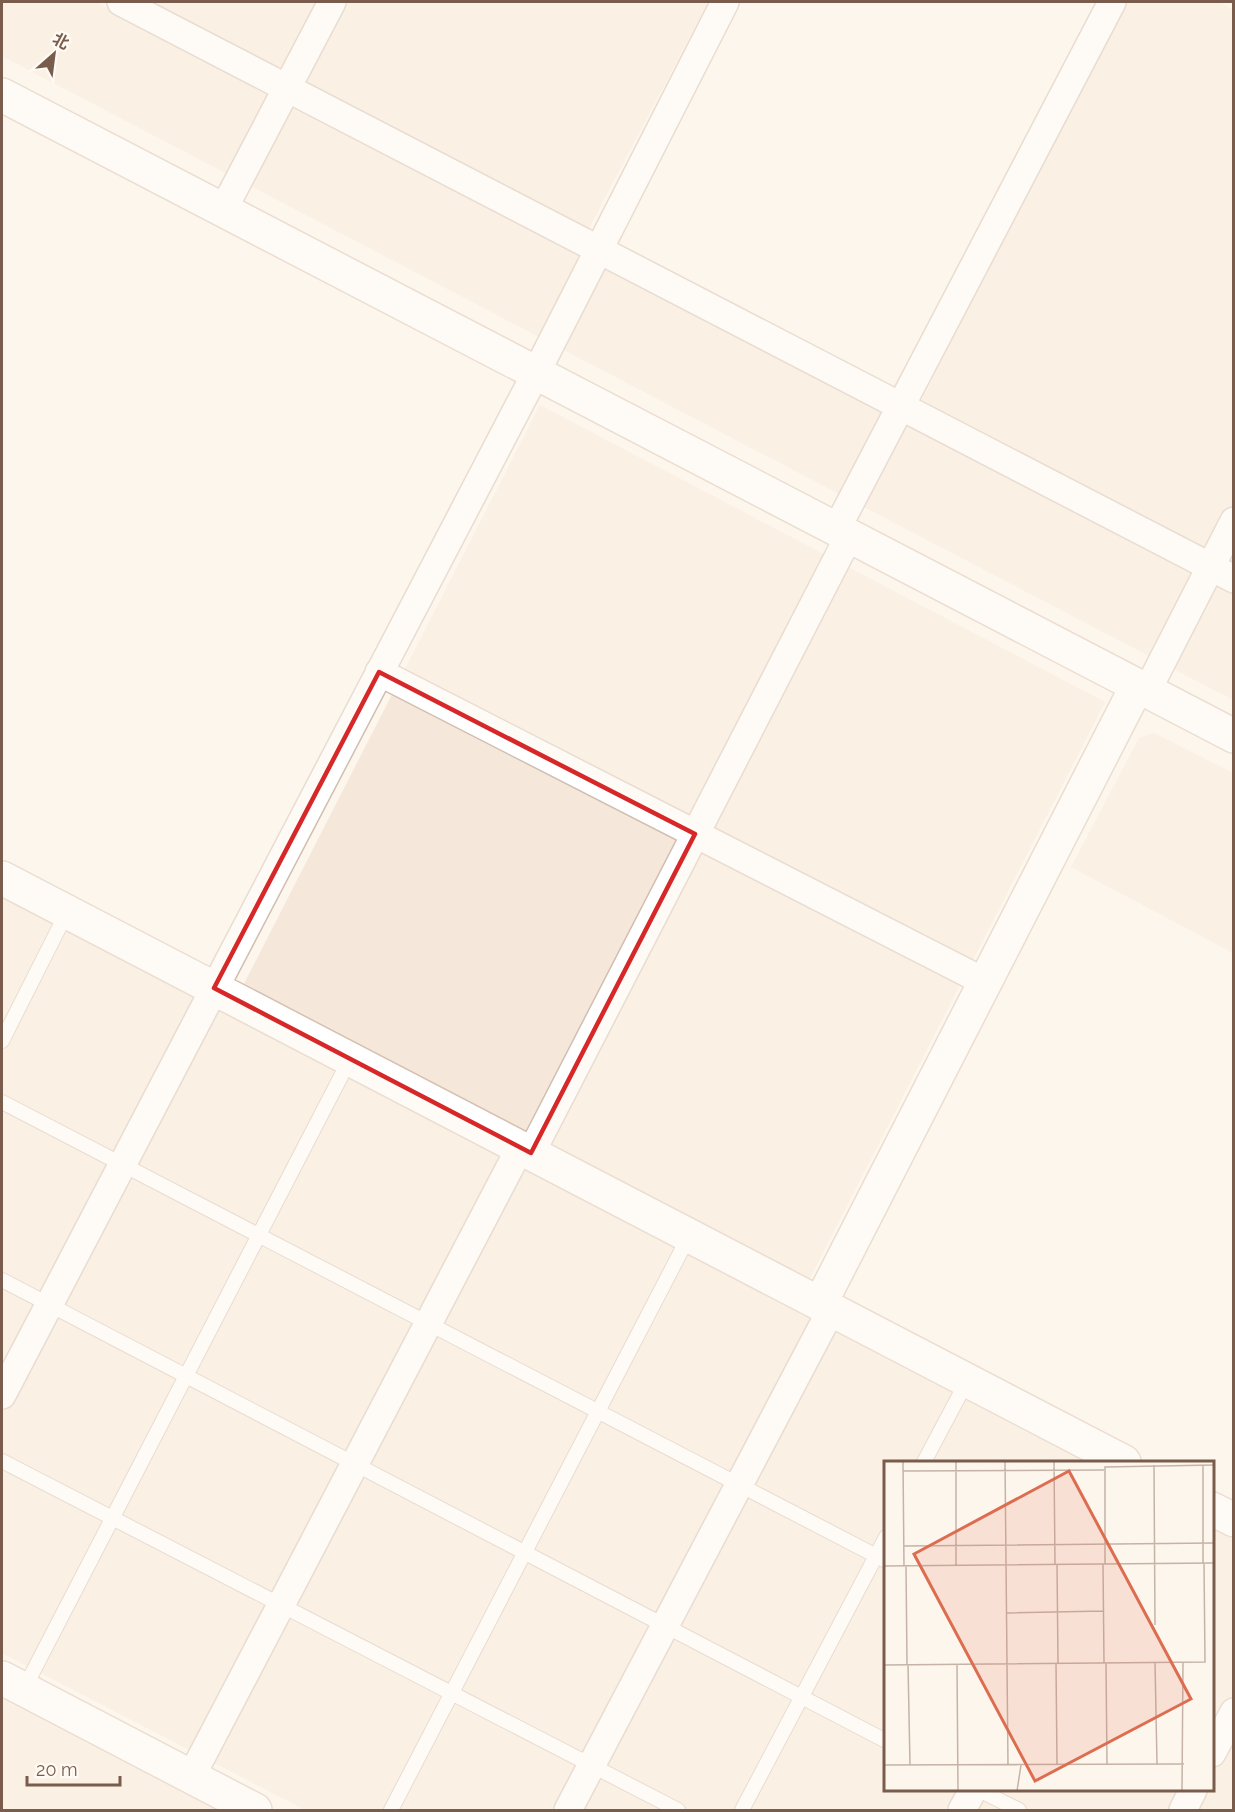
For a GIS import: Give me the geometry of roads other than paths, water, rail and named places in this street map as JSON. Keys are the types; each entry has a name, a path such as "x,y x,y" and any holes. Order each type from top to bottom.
{"street":[{"path":"121,2 1222,573"},
{"path":"223,210 332,2"},
{"path":"2,1395 536,373 725,2"},
{"path":"191,1777 429,1324 525,1151 695,834 843,533 901,406 1112,2"},
{"path":"2,95 1233,736"},
{"path":"568,1810 739,1485 986,982 1142,689 1222,573 1233,521"},
{"path":"379,672 986,982"},
{"path":"2,878 1122,1461"},
{"path":"1214,1510 1233,1520"},
{"path":"12,1683 255,1810"},
{"path":"1215,1740 1233,1712"},
{"path":"962,1810 972,1791"},
{"path":"1183,1810 1192,1791"}],"lane":[{"path":"2,1041 67,912"},
{"path":"12,1683 112,1518 350,1059"},
{"path":"2,1102 880,1559"},
{"path":"391,1810 689,1236"},
{"path":"2,1280 884,1740"},
{"path":"925,1461 967,1381"},
{"path":"2,1461 678,1810"},
{"path":"742,1810 801,1697 880,1559 884,1541"},
{"path":"981,1791 1019,1810"}]}
